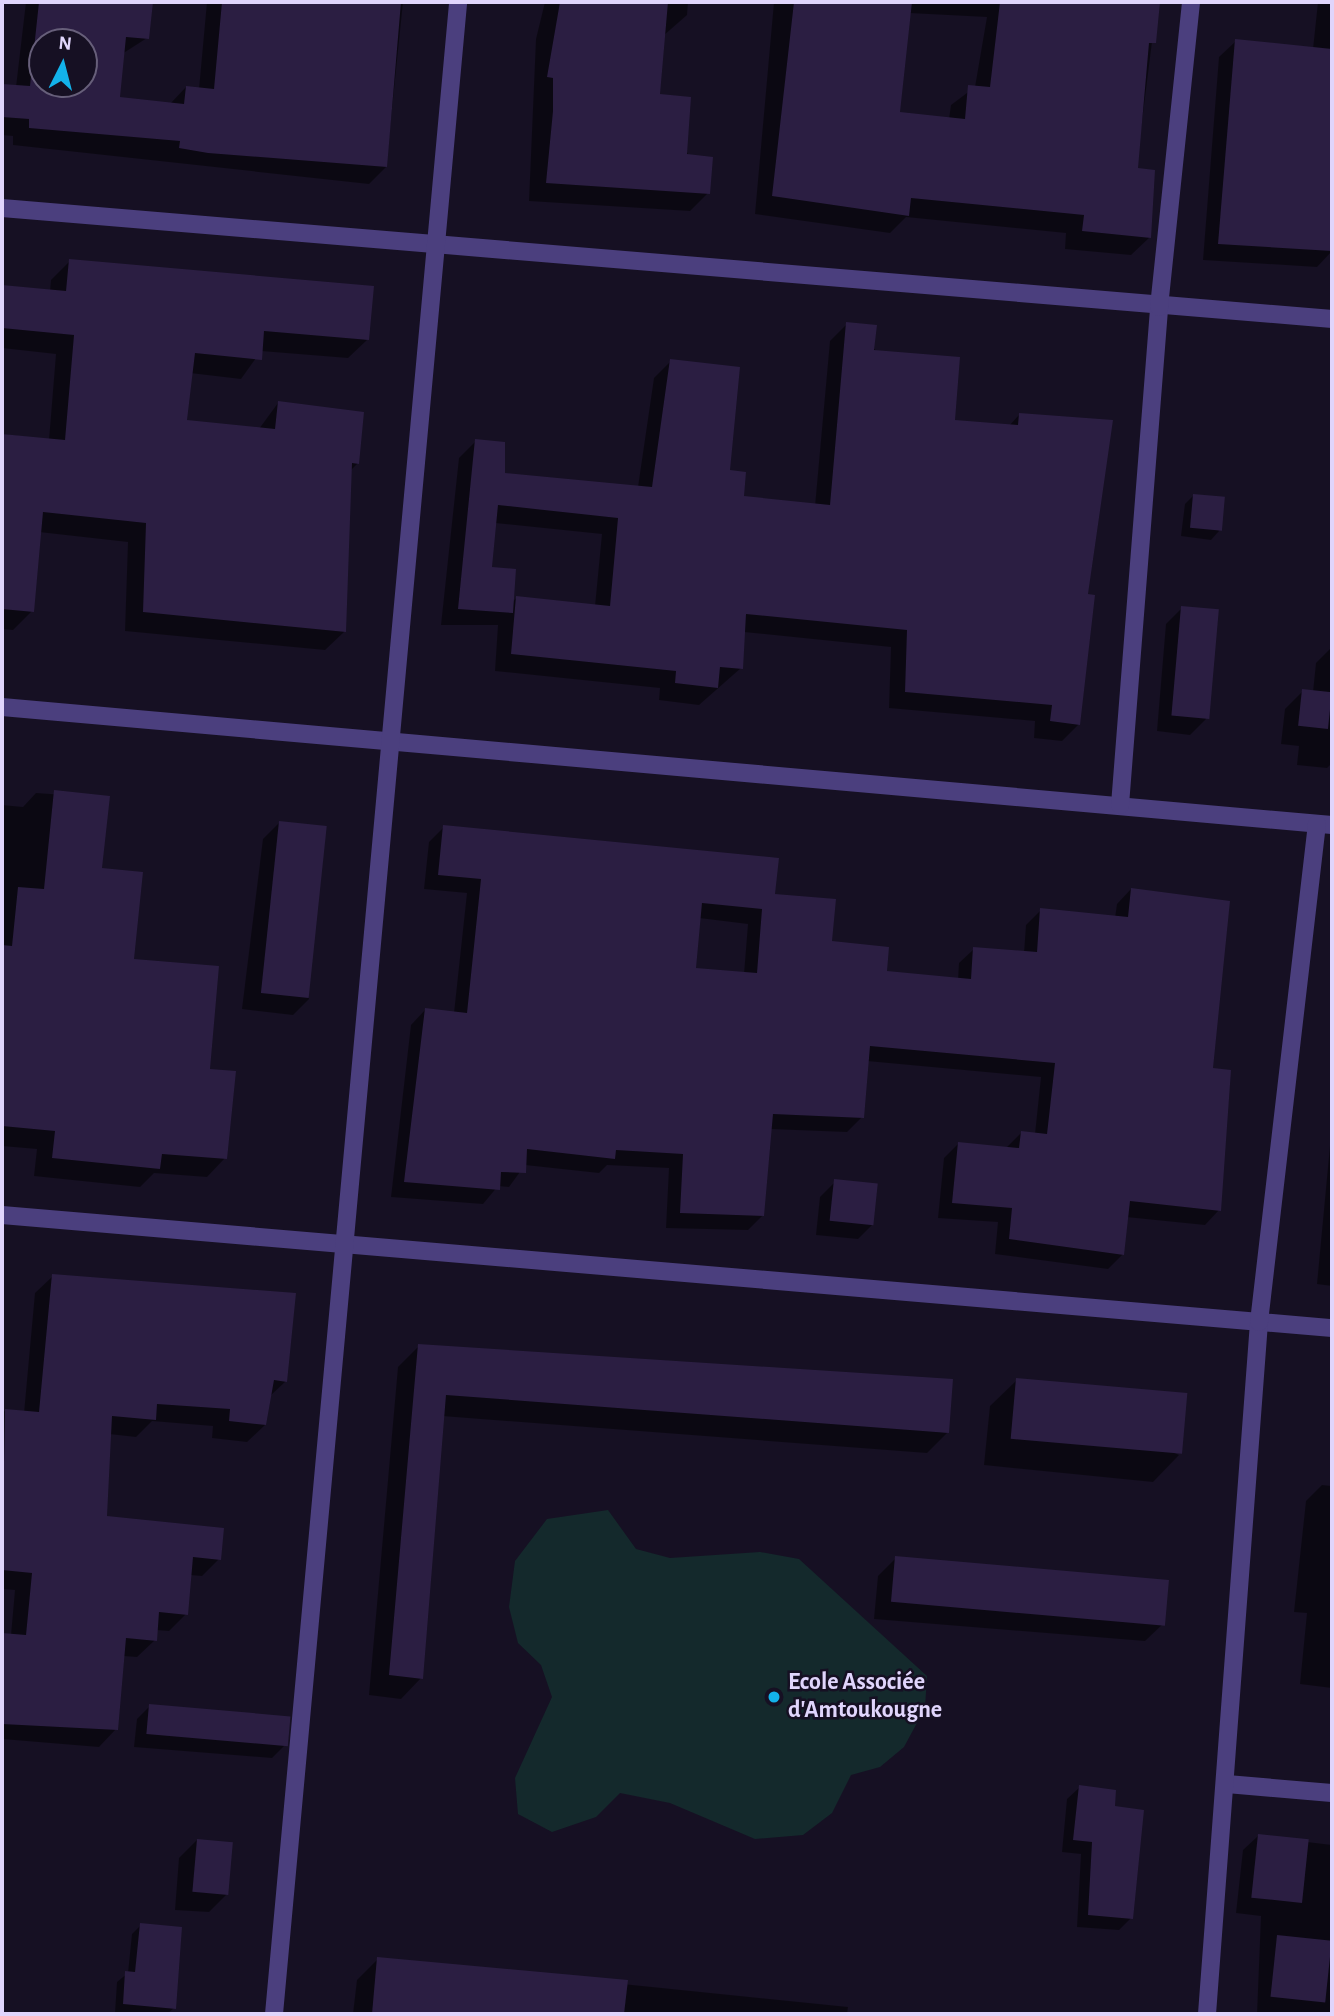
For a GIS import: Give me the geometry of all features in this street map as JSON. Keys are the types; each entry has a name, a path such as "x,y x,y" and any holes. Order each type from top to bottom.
{"street":[{"path":"274,2014 347,1247 387,744 458,2"},
{"path":"1120,805 1159,307 1191,2"},
{"path":"2,208 1159,307 1332,319"},
{"path":"2,707 387,744 1324,824 1259,1322 1227,1784 1207,2014"},
{"path":"2,1215 347,1247 1332,1328"},
{"path":"1227,1784 1332,1793"}],"green space":[{"path":"608,1510 636,1549 670,1558 760,1552 799,1559 927,1676 925,1708 904,1747 880,1767 851,1775 832,1813 803,1835 755,1839 670,1803 620,1793 596,1817 552,1832 518,1814 515,1778 552,1697 541,1665 518,1643 509,1607 515,1561 547,1519"}],"building":[{"path":"39,2 153,2 149,39 126,37 120,97 184,104 186,86 214,89 222,2 401,2 387,167 208,153 179,148 180,141 29,128 29,119 2,117 2,84 28,86 28,98 98,98 98,28 36,28"},
{"path":"560,2 668,2 660,94 691,97 687,154 713,157 710,194 546,183 553,111 553,78 547,77"},
{"path":"794,2 912,2 900,112 965,119 968,85 990,87 1000,2 1160,2 1156,43 1149,43 1138,168 1155,170 1151,238 1082,231 1084,215 911,198 909,216 772,196"},
{"path":"1235,39 1332,49 1332,251 1218,244"},
{"path":"69,259 374,286 369,340 264,331 262,360 195,353 187,420 275,429 278,401 364,412 359,464 352,463 346,632 143,612 146,523 43,512 34,612 2,609 2,434 65,440 74,335 2,328 2,285 66,291"},
{"path":"846,322 877,325 874,350 960,357 955,420 1018,425 1019,413 1113,420 1088,594 1095,595 1080,725 1050,721 1052,705 905,692 907,630 746,614 743,669 720,667 718,688 675,683 676,671 511,654 516,596 610,606 618,518 498,505 492,567 516,569 513,613 458,609 475,439 505,442 505,473 652,487 670,359 740,367 730,470 746,472 744,496 830,505"},
{"path":"1193,494 1225,497 1222,531 1190,528"},
{"path":"1181,606 1219,609 1209,719 1171,716"},
{"path":"1302,689 1332,692 1328,729 1298,726"},
{"path":"54,790 110,796 102,868 143,872 134,959 219,966 210,1069 236,1071 227,1159 162,1154 160,1169 52,1158 55,1131 2,1126 2,945 12,946 18,887 44,889"},
{"path":"279,821 327,826 309,998 261,993"},
{"path":"443,825 779,858 775,894 836,899 832,941 889,947 887,971 971,979 973,947 1037,952 1040,908 1128,917 1131,888 1230,901 1213,1068 1231,1070 1221,1211 1130,1201 1124,1255 1009,1239 1012,1208 952,1203 958,1142 1019,1148 1021,1131 1047,1134 1055,1063 870,1046 864,1118 773,1114 764,1216 680,1213 683,1154 616,1150 615,1159 527,1149 526,1173 501,1172 500,1190 404,1182 425,1008 467,1013 481,879 438,875","holes":["702,903 762,909 757,973 696,968"]},
{"path":"834,1179 878,1184 873,1225 830,1221"},
{"path":"52,1274 296,1293 287,1382 274,1380 266,1425 229,1421 230,1409 157,1404 156,1420 112,1416 107,1516 224,1528 221,1560 193,1557 188,1615 159,1612 157,1641 126,1638 118,1730 2,1724 2,1633 26,1635 32,1573 2,1570 5,1409 39,1412"},
{"path":"418,1344 953,1379 949,1433 446,1395 423,1679 389,1675"},
{"path":"1016,1378 1187,1393 1182,1454 1011,1439"},
{"path":"895,1556 1169,1580 1165,1626 891,1602"},
{"path":"149,1704 290,1716 288,1746 146,1734"},
{"path":"1079,1785 1116,1790 1115,1806 1144,1810 1133,1919 1088,1915 1092,1842 1073,1840"},
{"path":"1258,1834 1309,1839 1302,1903 1251,1898"},
{"path":"197,1839 233,1842 228,1895 192,1892"},
{"path":"140,1923 182,1927 176,2009 123,2004 125,1971 135,1972"},
{"path":"1277,1935 1332,1941 1325,2002 1271,1997"},
{"path":"377,1957 628,1980 624,2014 372,2014"}],"place":[{"name":"Ecole Associée d'Amtoukougne","path":"774,1697"}]}
